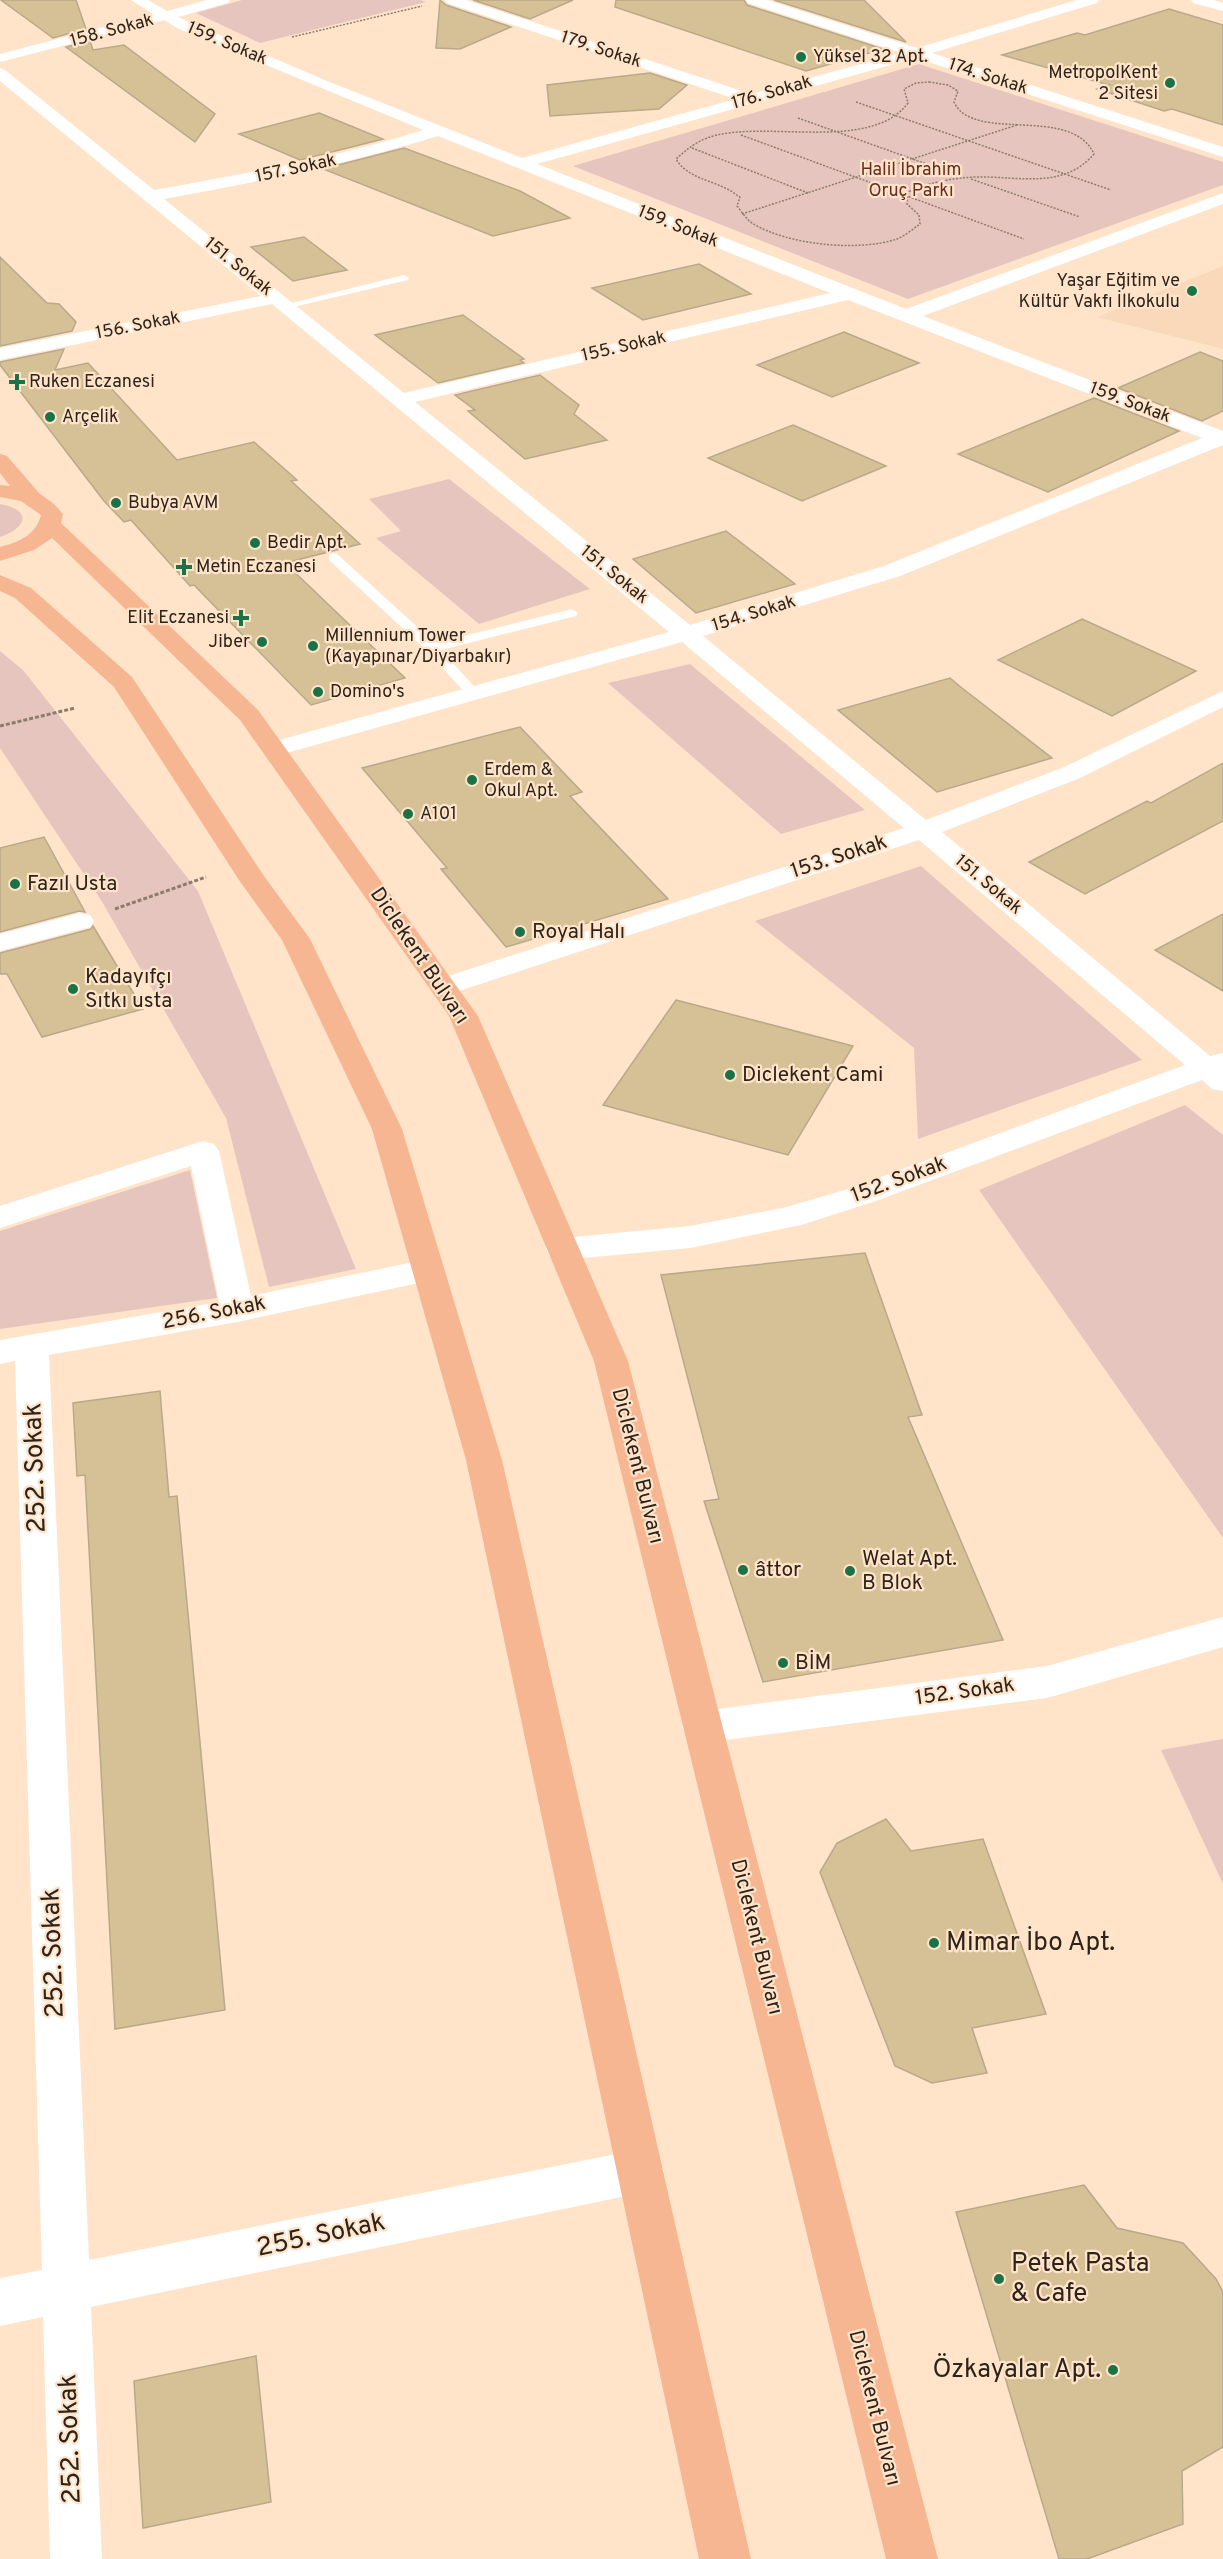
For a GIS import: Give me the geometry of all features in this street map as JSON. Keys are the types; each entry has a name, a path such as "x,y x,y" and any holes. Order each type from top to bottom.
{"main road":[{"path":"0,460 30,496"},
{"path":"0,491 30,496"},
{"name":"Diclekent Bulvarı","path":"30,496 46,506 52,514 51,525 249,715 463,1016 611,1361 912,2559"},
{"path":"0,554 26,546 42,536 51,525"},
{"path":"0,582 23,593 123,682 253,880 296,939 387,1129 484,1460 725,2559"}],"street":[{"name":"159. Sokak","path":"138,0 166,16 239,49 438,131 848,294 1222,438"},
{"name":"158. Sokak","path":"0,58 223,0"},
{"name":"179. Sokak","path":"452,0 750,99"},
{"name":"174. Sokak","path":"753,0 1081,108 1223,152"},
{"name":"176. Sokak","path":"520,164 916,53 1092,0"},
{"path":"1198,0 1223,7"},
{"name":"151. Sokak","path":"0,73 19,98 151,196 1217,1070"},
{"name":"157. Sokak","path":"151,196 295,170 367,153 438,131"},
{"path":"905,316 1223,198"},
{"name":"155. Sokak","path":"400,400 848,294"},
{"name":"156. Sokak","path":"0,354 280,302"},
{"name":"154. Sokak","path":"274,749 686,634 892,571 1222,438"},
{"name":"153. Sokak","path":"443,987 923,830 1071,773 1223,698"},
{"path":"0,943 80,921"},
{"name":"152. Sokak","path":"562,1249 690,1237 790,1217 862,1195 1217,1070"},
{"path":"0,1217 203,1151 237,1310"},
{"name":"256. Sokak","path":"16,1350 237,1310 428,1270"},
{"name":"252. Sokak","path":"16,1350 66,2288 76,2559"},
{"name":"152. Sokak","path":"702,1727 1047,1682 1223,1632"},
{"name":"255. Sokak","path":"0,2302 641,2171"}],"lane":[{"path":"280,302 404,278"},
{"path":"333,557 432,648 473,693"},
{"path":"432,648 572,613"}],"path":[{"path":"239,49 428,5"},
{"path":"929,82 948,85 958,91 954,107 959,113 976,119 1056,130 1088,142 1094,154 1084,166 1060,177 941,179 922,185 908,192 907,204 919,215 920,225 898,238 866,244 789,238 766,231 750,222 737,206 740,196 723,185 690,174 680,168 676,159 688,147 720,134 835,131 891,119 908,103 904,89 929,82"},
{"path":"750,99 1125,234"},
{"path":"856,102 1111,189"},
{"path":"743,214 968,140 1081,108"},
{"path":"735,133 1029,240"},
{"path":"688,147 808,193"},
{"path":"0,726 75,708"},
{"path":"80,921 207,877"}],"shaded area":[{"name":"Yaşar Eğitim ve Kültür Vakfı İlkokulu","path":"1223,266 1223,349 1097,317"}],"green space":[{"path":"242,0 420,0 426,2 260,43 196,13"},
{"name":"Halil İbrahim Oruç Parkı","path":"919,64 1223,162 1223,185 908,299 573,166"},
{"path":"449,479 590,589 479,624 376,538 401,531 369,499"},
{"path":"0,504 17,510 22,519 21,524 0,537"},
{"path":"0,651 23,670 198,891 356,1269 269,1287 226,1118 101,900 0,748"},
{"path":"690,664 865,810 781,834 608,683"},
{"path":"921,866 1142,1060 918,1139 914,1048 755,921"},
{"path":"1185,1105 1223,1135 1223,1538 979,1190"},
{"path":"190,1170 217,1298 0,1329 0,1231"},
{"path":"1223,1739 1223,1884 1161,1750"}],"building":[{"path":"1,0 76,0 86,29 53,38"},
{"path":"440,0 446,5 511,27 460,49 436,48"},
{"path":"473,0 573,0 530,19"},
{"path":"616,0 744,0 747,5 883,49 806,71 615,7"},
{"path":"774,0 864,0 906,42"},
{"path":"1169,9 1223,25 1223,125 1172,109 1164,111 1097,89 1109,85 1002,55 1077,33 1085,35"},
{"path":"90,41 93,50 124,45 215,114 195,142 66,47"},
{"path":"650,73 687,85 659,109 550,116 547,85"},
{"path":"319,113 383,139 300,160 239,134"},
{"path":"404,148 520,191 570,218 493,236 323,169"},
{"path":"304,237 347,270 293,281 251,247"},
{"path":"0,257 47,303 59,304 76,322 72,331 0,346"},
{"path":"699,264 751,294 643,320 592,288"},
{"path":"463,315 524,359 520,360 524,363 438,383 375,335"},
{"path":"844,332 919,363 832,397 757,365"},
{"path":"64,349 55,370 88,363 177,460 254,442 297,480 291,481 360,544 285,563 405,678 311,705 194,585 190,586 131,520 124,522 104,501 0,365 0,362"},
{"path":"1200,352 1223,361 1223,411 1202,421 1118,388"},
{"path":"540,375 579,405 574,414 607,440 525,459 468,411 475,410 455,395"},
{"path":"1094,398 1179,431 1048,492 958,454"},
{"path":"793,425 886,466 802,501 708,458"},
{"path":"726,531 795,584 696,613 633,559"},
{"path":"1082,619 1196,671 1112,716 998,660"},
{"path":"950,678 1052,758 937,792 838,710"},
{"path":"520,727 582,792 570,796 668,899 506,947 441,869 447,868 362,768"},
{"path":"1223,763 1223,821 1085,894 1029,862 1147,801 1151,803"},
{"path":"44,837 85,912 79,911 0,932 0,848"},
{"path":"1223,914 1223,991 1155,950"},
{"path":"93,926 143,1009 42,1037 7,974 0,974 0,953 91,929"},
{"name":"Diclekent Cami","path":"676,1000 853,1046 788,1155 603,1105"},
{"path":"865,1253 922,1415 908,1417 1003,1640 763,1682 704,1501 719,1499 661,1275"},
{"path":"160,1391 169,1497 177,1496 225,2010 115,2029 85,1475 77,1476 73,1403"},
{"name":"Mimar İbo Apt.","path":"886,1819 911,1851 983,1839 1046,2014 972,2028 987,2073 932,2083 895,2066 820,1872 837,1843"},
{"name":"Özkayalar Apt.","path":"1084,2185 1117,2228 1183,2243 1216,2279 1223,2292 1223,2447 1182,2471 1183,2524 1087,2559 1059,2559 956,2212"},
{"path":"256,2356 271,2502 143,2528 134,2381"}],"place":[{"name":"Yüksel 32 Apt.","path":"801,57"},
{"name":"MetropolKent 2 Sitesi","path":"1170,83"},
{"name":"Yaşar Eğitim ve Kültür Vakfı İlkokulu","path":"1192,291"},
{"name":"Ruken Eczanesi","path":"17,382"},
{"name":"Arçelik","path":"50,417"},
{"name":"Bubya AVM","path":"116,503"},
{"name":"Bedir Apt.","path":"255,543"},
{"name":"Metin Eczanesi","path":"184,567"},
{"name":"Elit Eczanesi","path":"241,618"},
{"name":"Jiber","path":"262,642"},
{"name":"Millennium Tower (Kayapınar/Diyarbakır)","path":"313,646"},
{"name":"Domino's","path":"318,692"},
{"name":"Erdem & Okul Apt.","path":"472,780"},
{"name":"A101","path":"408,814"},
{"name":"Fazıl Usta","path":"15,884"},
{"name":"Royal Halı","path":"520,932"},
{"name":"Kadayıfçı Sıtkı usta","path":"73,989"},
{"name":"Diclekent Cami","path":"730,1075"},
{"name":"âttor","path":"743,1570"},
{"name":"Welat Apt. B Blok","path":"850,1571"},
{"name":"BİM","path":"783,1663"},
{"name":"Mimar İbo Apt.","path":"934,1943"},
{"name":"Petek Pasta & Cafe","path":"999,2279"},
{"name":"Özkayalar Apt.","path":"1113,2370"}]}
